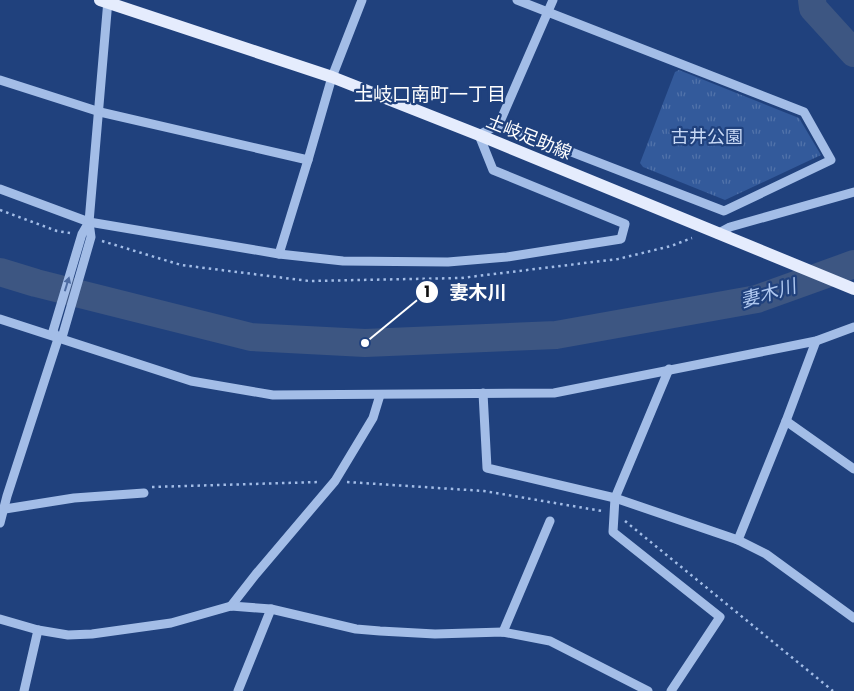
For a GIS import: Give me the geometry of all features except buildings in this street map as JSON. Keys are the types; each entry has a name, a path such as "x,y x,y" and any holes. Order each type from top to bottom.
{"main road":[{"name":"土岐足助線","path":"105,1 332,77 479,135 854,289"}],"street":[{"path":"280,254 332,77 362,0"},
{"path":"499,124 724,211 831,160 804,112 517,0"},
{"path":"0,189 89,222 280,254 343,261 448,262 508,257 621,238 625,224 493,170 479,135 499,124 553,0"},
{"path":"0,523 58,335 91,237 89,222 100,112 105,1"},
{"path":"0,80 100,112 308,160"},
{"path":"722,236 730,226 854,192"},
{"path":"58,335 82,234 89,222"},
{"path":"0,319 58,335 191,381 273,395 554,393 816,341 854,327"},
{"path":"738,540 816,341"},
{"path":"669,369 615,498 613,532 720,618 671,691"},
{"path":"482,393 487,468 615,498 738,540 766,554 854,618"},
{"path":"232,606 256,574 335,481 373,418 380,395"},
{"path":"786,421 854,469"},
{"path":"5,509 74,498 147,490"},
{"path":"503,632 550,521"},
{"path":"0,619 38,630 68,635 124,630 171,623 232,606 272,609 356,629 380,632 436,634 503,632 550,641 648,691"},
{"path":"238,691 272,609"},
{"path":"24,691 38,630"}],"path":[{"path":"147,490 335,481 484,491 615,513 832,691"}],"green space":[{"name":"古井公園","path":"679,70 799,118 821,155 725,200 643,167 640,163 675,72"}],"waterway":[{"path":"812,0 813,8 854,53"},
{"name":"妻木川","path":"0,272 36,283 251,337 365,343 556,335 757,299 854,264"}],"place":[{"name":"妻木川","path":"365,343"}],"district":[{"name":"土岐口南町一丁目","path":"430,94"}]}
